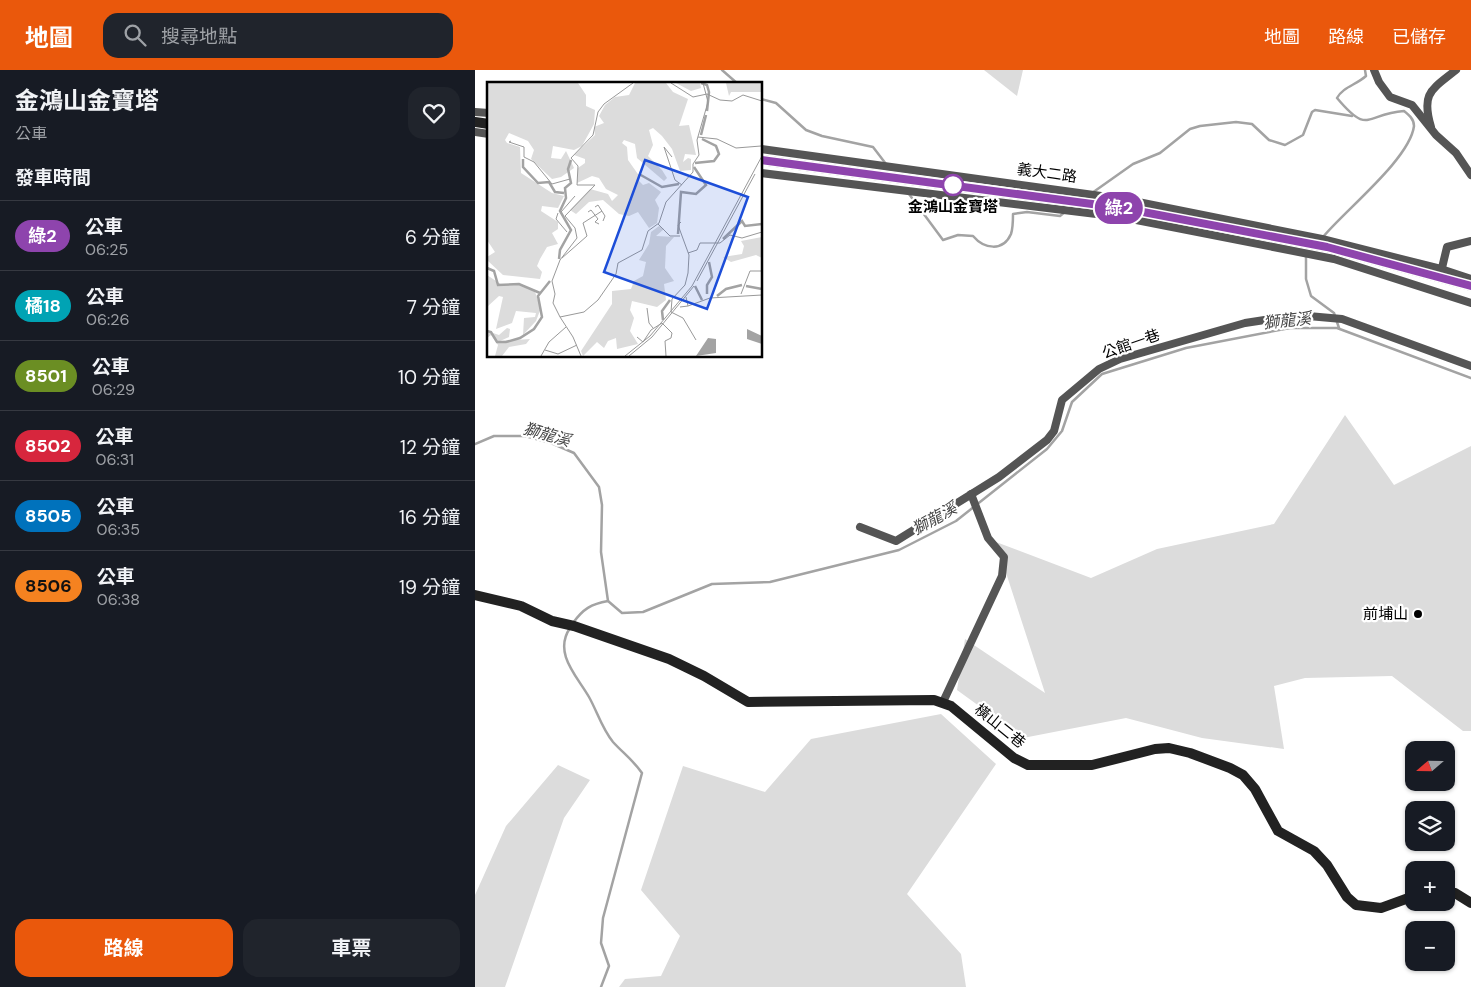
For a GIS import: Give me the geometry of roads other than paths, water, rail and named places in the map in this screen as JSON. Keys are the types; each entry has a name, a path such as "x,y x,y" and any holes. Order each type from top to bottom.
{"street":[{"path":"1374,70 1379,82 1390,96 1412,105 1436,135 1456,153 1471,175"},
{"path":"1436,135 1427,112 1427,96 1431,90 1456,70"},
{"name":"義大二路","path":"763,149 1123,199 1322,238 1441,272 1471,286"},
{"name":"義大二路","path":"763,160 1122,208 1327,247 1471,279"},
{"path":"763,174 1121,217 1334,259 1471,303"},
{"path":"1441,272 1447,247 1471,241"},
{"name":"公館一巷","path":"860,527 896,541 972,498 1047,440 1054,431 1062,400 1099,369 1120,359 1245,323 1297,315 1342,319 1471,366"},
{"path":"475,595 521,606 553,621 570,625 686,666 748,702 925,700 943,702 1002,576 1005,557 988,538 972,498"},
{"name":"橫山二巷","path":"943,702 951,706 1014,758 1028,765 1092,765 1155,749 1169,748 1190,753 1230,768 1243,774 1255,788 1278,830 1314,851 1327,865 1347,897 1356,905 1381,908 1405,899"},
{"path":"1455,893 1471,903"}],"waterway":[{"path":"722,70 736,82"},
{"path":"1323,237 1389,169 1410,139 1414,126 1412,119 1404,111 1362,120 1347,110 1337,98 1343,91 1366,76 1365,70"},
{"path":"763,100 776,103 806,130 822,136 873,147 886,164"},
{"path":"1092,193 1133,164 1160,153 1190,129 1200,126 1236,122 1252,124 1269,140 1285,145 1303,135 1312,112 1315,110 1352,116"},
{"path":"909,194 943,240 958,235 973,236 982,244 993,247 1003,244 1008,240 1012,232 1013,214 1027,212 1060,216 1065,212"},
{"path":"1306,256 1306,279 1311,296 1334,313 1339,328"},
{"name":"獅龍溪","path":"475,444 494,436 525,436 551,443 574,453 599,487 602,505 601,552 608,601 622,613 643,612 712,584 770,582 899,550 956,521 1047,449 1062,431 1072,402 1102,374 1186,348 1290,328 1337,328 1471,378"},
{"path":"573,623 588,608 608,601"},
{"path":"570,628 565,637 564,646 565,655 573,673 589,697 609,737 642,773 603,918 601,943 609,966 601,987"}],"place":[{"name":"金鴻山金寶塔","path":"953,185"},
{"name":"前埔山","path":"1418,614"}]}
